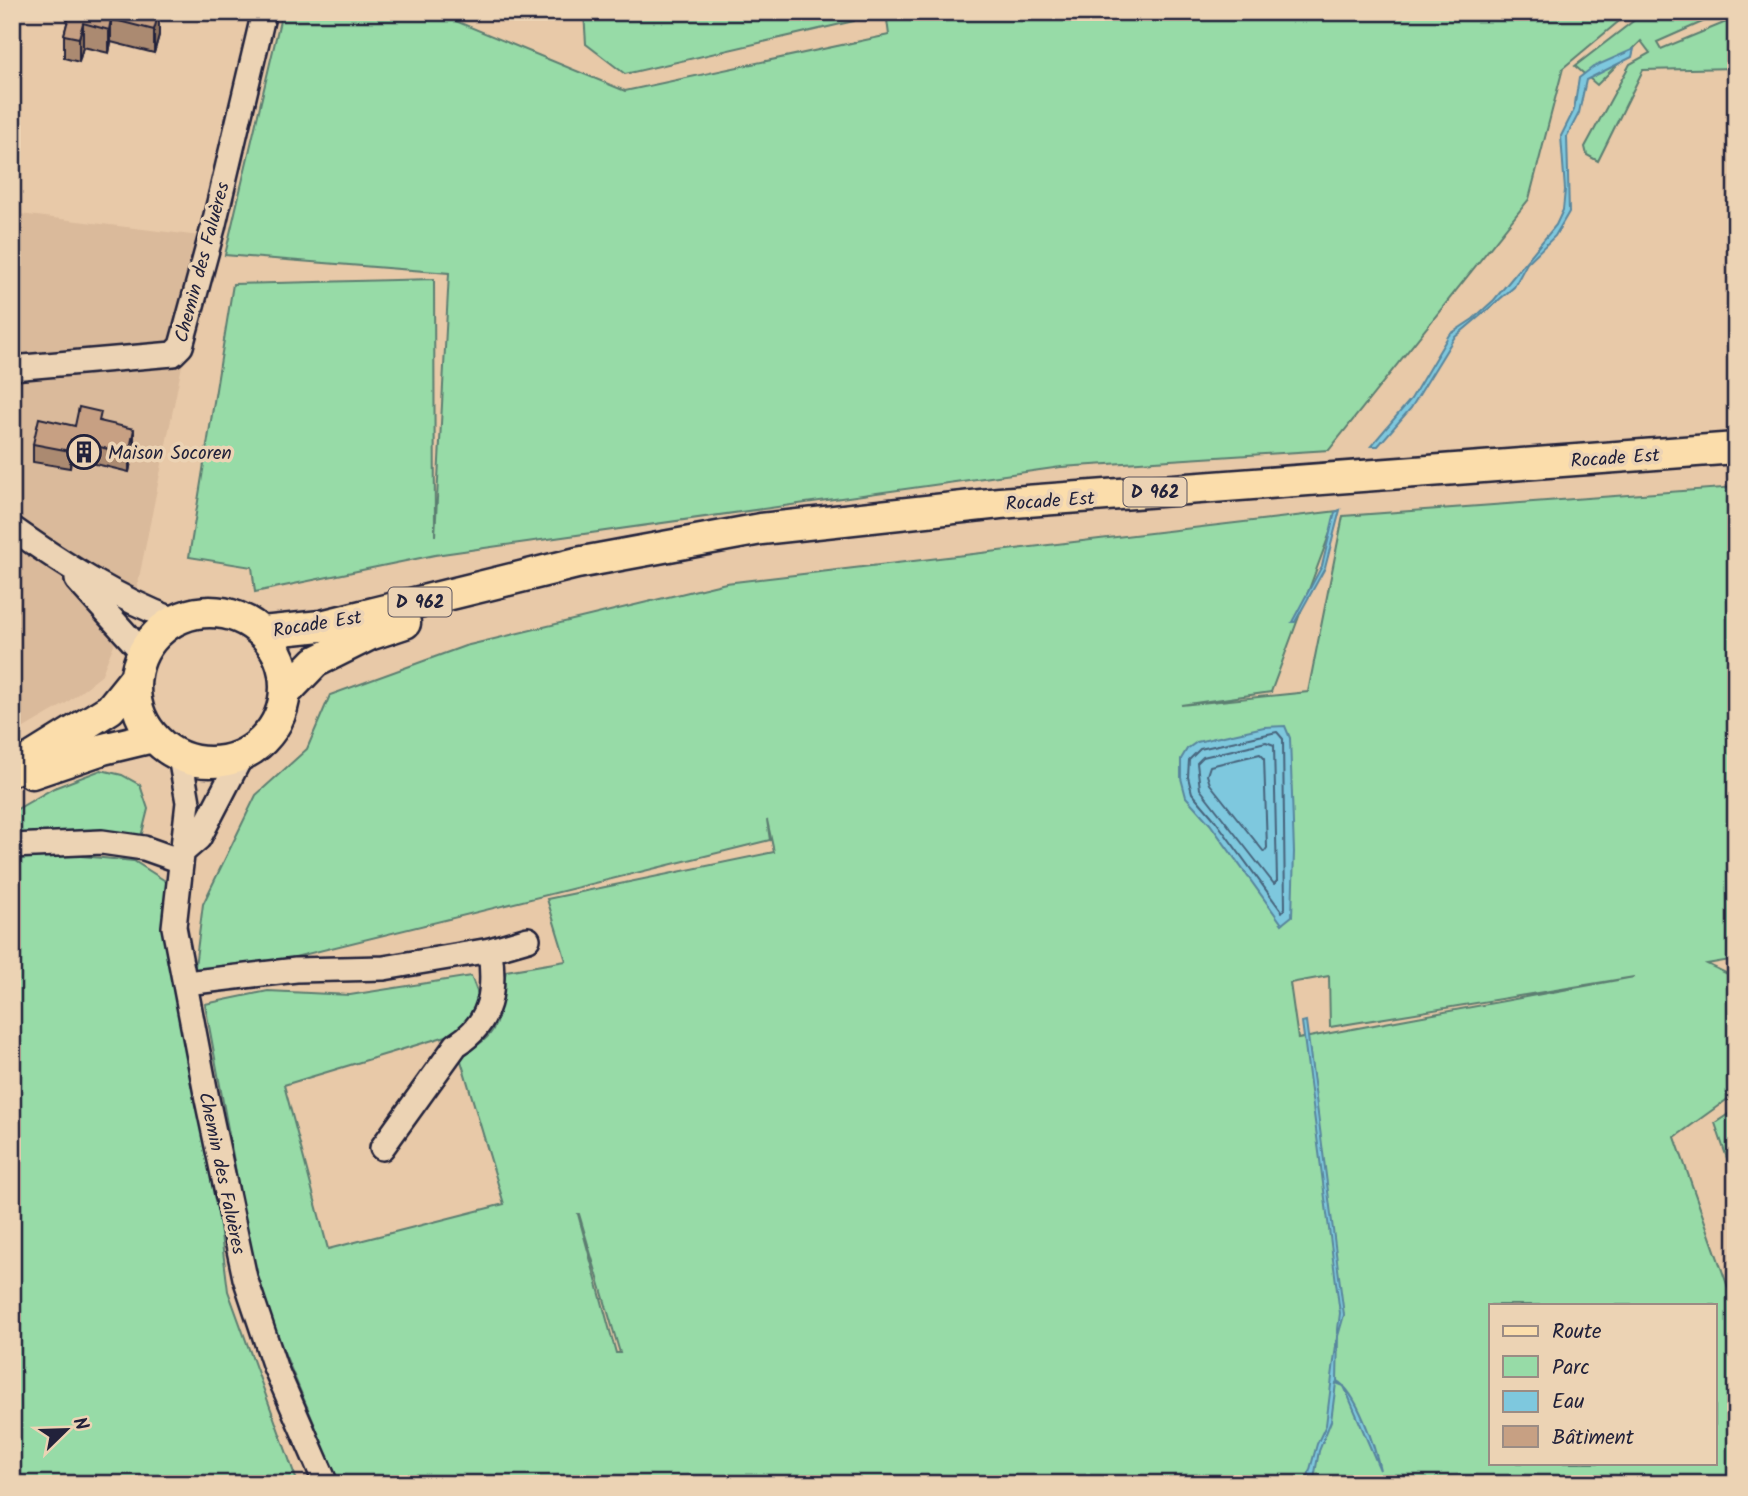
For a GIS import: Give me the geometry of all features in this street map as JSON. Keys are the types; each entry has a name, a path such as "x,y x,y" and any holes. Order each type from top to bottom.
{"main road":[{"name":"Rocade Est","path":"262,632 321,626 577,563 761,529 1000,503 1736,448"},
{"name":"Rocade Est","path":"286,692 315,662 369,635 577,563"},
{"path":"12,770 110,709 156,634 175,620 197,612 220,612 243,619 262,632 276,649 284,670 286,692 282,712 273,730 259,746 242,757 200,763 180,757 153,737 141,719 135,697 139,665"},
{"path":"12,781 55,763 153,737"}],"street":[{"name":"Chemin des Faluères","path":"12,368 173,354 181,346 213,228 264,12"},
{"path":"12,528 60,562 144,608 175,620"},
{"path":"60,562 139,665"},
{"name":"Chemin des Faluères","path":"180,757 188,802 174,927 245,1278 275,1367 326,1484"},
{"path":"12,846 102,842 183,856 199,838 242,757"},
{"path":"186,983 296,970 384,968 490,950 528,939"},
{"path":"382,1148 456,1045 472,1035 487,1010 494,983 490,950"}],"shaded area":[{"path":"12,213 216,238 181,370 137,588 101,676 65,704 12,735"}],"green space":[{"path":"282,12 434,12 625,91 889,35 886,12 1630,12 1563,68 1529,199 1329,450 1061,467 435,555 255,592 252,567 189,557 233,284 434,279 435,536 449,273 225,255"},
{"path":"584,12 852,12 854,21 625,74 586,44"},
{"path":"1645,12 1725,12 1657,42 1661,49 1736,18 1736,68 1643,70 1598,161 1587,155 1585,147 1630,64 1650,53 1641,41 1597,85 1575,66"},
{"path":"1736,487 1736,959 1707,964 1736,978 1736,1093 1675,1137 1736,1310 1736,1484 331,1484 316,1428 265,1307 251,1254 205,1004 268,991 350,995 471,976 479,997 475,1020 453,1034 284,1085 328,1249 504,1204 459,1054 474,1047 492,1031 499,1011 506,971 566,961 547,899 774,852 767,820 770,840 193,982 203,904 256,795 307,749 330,695 465,646 726,583 1338,511 1271,692 1181,705 1308,692 1343,516","holes":["1329,976 1330,1027 1634,977 1298,1039 1290,983","579,1214 620,1353 616,1353"]},
{"path":"101,770 122,775 140,785 148,809 141,837 12,839 12,812 54,788"},
{"path":"39,852 134,861 178,889 228,1291 298,1484 12,1484 12,858"},
{"path":"1736,1109 1736,1185 1715,1123"}],"water":[{"path":"1634,49 1632,57 1586,80 1579,113 1567,136 1569,212 1555,236 1527,263 1514,287 1454,338 1411,408 1378,446 1371,446 1411,399 1449,335 1473,319 1494,300 1556,225 1563,210 1565,190 1561,136 1574,110 1579,78 1593,67"},
{"path":"1340,510 1325,568 1295,622 1292,622 1322,566 1335,512"},
{"path":"1285,726 1290,738 1294,852 1292,916 1282,924 1210,824 1186,797 1181,778 1181,759 1187,749 1197,742 1264,727"},
{"path":"1306,1021 1344,1315 1338,1336 1337,1381 1342,1385 1336,1383 1331,1421 1319,1451 1313,1484 1306,1484 1317,1444 1326,1425 1340,1313 1302,1022"},
{"path":"1345,1387 1364,1421 1380,1470"}],"building":[{"path":"70,12 159,12 154,30 111,19 109,30 83,23 79,38 64,35"},
{"path":"79,407 101,412 99,421 134,429 129,454 71,440 70,451 33,444 39,418 75,426"}],"place":[{"name":"Maison Socoren","path":"84,452"}]}
